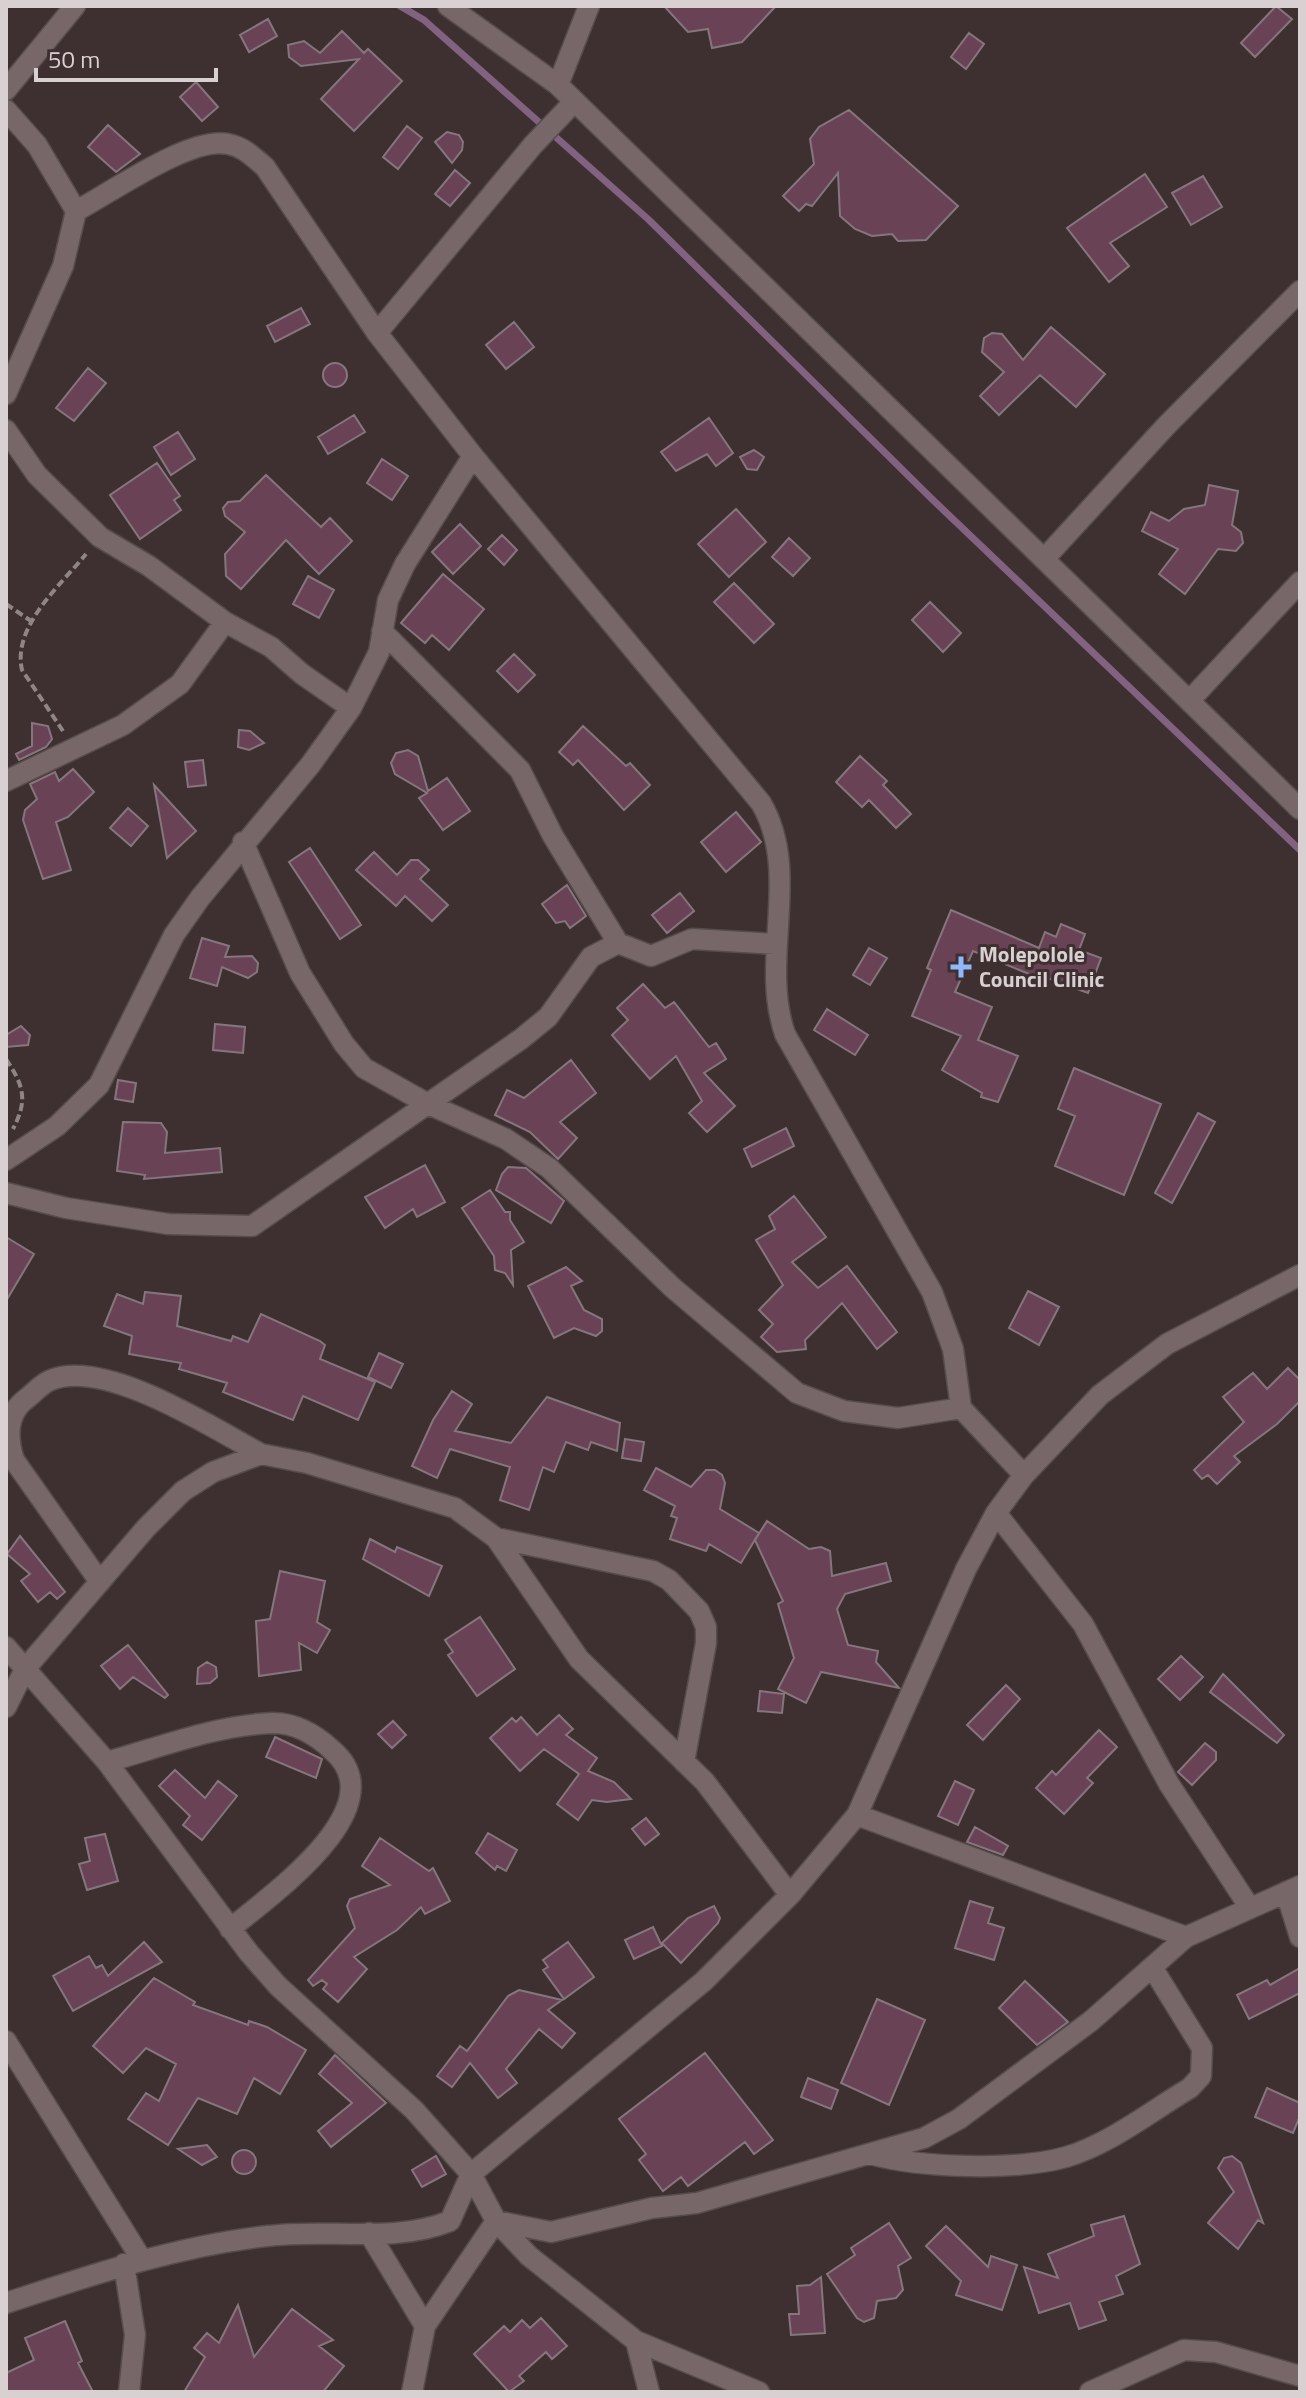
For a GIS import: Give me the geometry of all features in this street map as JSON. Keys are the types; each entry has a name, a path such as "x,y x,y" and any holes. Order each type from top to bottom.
{"street":[{"path":"6,90 75,6"},
{"path":"448,6 558,85 573,103 1045,558 1300,809"},
{"path":"558,85 589,6"},
{"path":"377,333 533,145 573,103"},
{"path":"6,110 37,145 76,211 63,266 6,394"},
{"path":"76,211 185,151 219,143 232,144 247,151 265,167 377,333 473,456 761,803 773,823 779,850 776,1001 785,1034 932,1292 953,1349 961,1408 1024,1475"},
{"path":"1045,558 1166,426 1300,291"},
{"path":"6,430 37,475 100,537 149,566 225,622 271,647 302,674 351,708"},
{"path":"6,1160 57,1126 99,1085 174,935 243,842 311,764 351,708 379,652 388,600 405,564 473,456"},
{"path":"1190,700 1300,582"},
{"path":"6,781 123,725 180,684 225,622"},
{"path":"382,631 520,770 553,836 618,943 651,956 692,939 775,944"},
{"path":"243,842 300,973 344,1044 364,1068 428,1104 506,1139 549,1168 673,1288 797,1393 844,1411 898,1418 961,1408"},
{"path":"6,1193 66,1208 168,1224 252,1226 530,1032 548,1017 591,957 618,943"},
{"path":"6,2303 133,2262 268,2235 369,2233 435,2227 450,2221 471,2174 704,1981 790,1895 857,1815 966,1569 996,1513 1024,1475 1100,1395 1167,1344 1300,1275"},
{"path":"100,1582 14,1460 9,1432 20,1403 51,1380 80,1377 114,1381 142,1391 261,1454 307,1463 455,1508 496,1538 579,1659 705,1782 790,1895"},
{"path":"6,1707 25,1669 183,1491 213,1472 261,1454"},
{"path":"996,1513 1083,1624 1169,1784 1250,1908"},
{"path":"496,1538 653,1571 684,1594 702,1619 706,1643 684,1762"},
{"path":"6,1647 107,1762 230,1929 278,1986 414,2110 471,2174 496,2221 546,2272 636,2341 759,2392"},
{"path":"107,1762 225,1728 276,1723 298,1727 319,1738 349,1763 354,1790 347,1812 311,1861 230,1929"},
{"path":"857,1815 1186,1937"},
{"path":"496,2221 551,2232 652,2208 697,2203 924,2138 959,2119 1091,2021 1186,1937 1293,1889 1300,1937"},
{"path":"870,2154 930,2166 1038,2162 1066,2157 1093,2146 1190,2088 1201,2076 1202,2048 1152,1967"},
{"path":"6,2041 133,2262 135,2335 129,2392"},
{"path":"412,2392 425,2326 496,2221"},
{"path":"369,2233 425,2326"},
{"path":"636,2341 649,2392"},
{"path":"1090,2392 1184,2350 1216,2352 1300,2376"}],"path":[{"path":"76,750 22,670 20,659 31,621 100,537"},
{"path":"6,604 31,621"},
{"path":"6,1059 23,1084 24,1108 12,1131"}],"building":[{"path":"664,6 776,6 742,42 712,48 708,29 688,32"},
{"path":"1276,6 1292,19 1255,57 1241,43"},
{"path":"268,19 277,36 249,52 240,35"},
{"path":"342,31 364,53 368,49 402,81 354,131 321,99 359,59 301,66 289,57 288,45 304,41 320,53"},
{"path":"969,33 984,44 966,69 951,57"},
{"path":"196,82 218,107 202,121 180,97"},
{"path":"849,110 958,206 926,240 898,241 892,234 872,236 855,229 840,216 838,173 812,206 806,204 799,211 783,196 814,164 810,139 819,127"},
{"path":"108,125 140,154 116,172 88,147"},
{"path":"407,126 422,138 398,169 383,157"},
{"path":"447,132 459,135 463,142 462,150 452,163 435,142"},
{"path":"455,170 470,183 450,206 435,194"},
{"path":"1145,174 1167,207 1110,243 1129,266 1109,282 1067,228"},
{"path":"1203,176 1222,207 1191,225 1172,193"},
{"path":"301,308 310,324 275,342 267,326"},
{"path":"514,322 534,347 506,369 486,345"},
{"path":"1051,327 1105,374 1076,407 1040,375 999,415 980,396 1004,372 982,352 984,338 992,333 1002,334 1023,360"},
{"path":"330,363 340,363 347,370 347,380 340,387 330,387 323,380 323,370"},
{"path":"88,368 106,383 74,421 56,408"},
{"path":"354,415 365,432 328,454 318,437"},
{"path":"709,418 733,453 716,466 707,454 676,471 661,452"},
{"path":"178,432 195,459 171,475 154,447"},
{"path":"754,450 764,457 757,470 747,469 740,457"},
{"path":"382,459 408,476 392,500 367,483"},
{"path":"157,463 180,496 174,500 181,510 140,539 110,495"},
{"path":"266,475 321,527 330,518 352,541 319,574 286,540 241,589 226,576 225,554 245,532 225,516 223,508 228,502 240,501"},
{"path":"1209,485 1238,491 1232,525 1241,532 1243,543 1236,551 1218,549 1185,594 1159,574 1178,549 1142,531 1151,512 1169,521 1184,509 1205,505"},
{"path":"736,509 766,542 729,577 698,544"},
{"path":"460,524 481,546 453,574 432,552"},
{"path":"502,535 517,550 504,565 488,549"},
{"path":"789,538 810,558 793,576 772,557"},
{"path":"443,574 484,609 449,650 432,635 425,643 401,623"},
{"path":"308,576 334,590 319,618 293,604"},
{"path":"734,583 774,624 754,643 714,602"},
{"path":"930,602 961,633 943,652 912,620"},
{"path":"514,654 535,675 518,692 497,671"},
{"path":"32,723 48,726 52,739 46,747 19,760 16,754 32,746"},
{"path":"583,726 626,766 630,763 650,785 624,810 578,760 573,765 559,752"},
{"path":"239,730 250,731 264,743 249,750 238,747"},
{"path":"408,750 418,756 428,791 447,778 470,811 443,830 419,798 427,793 395,774 391,763 396,753"},
{"path":"860,756 887,781 883,785 911,814 896,828 869,800 862,807 836,782"},
{"path":"203,760 206,785 188,787 185,762"},
{"path":"73,769 94,792 68,817 56,822 71,870 43,879 23,820 25,810 37,799 30,784 55,772 59,781"},
{"path":"154,785 196,831 167,858"},
{"path":"128,808 148,826 131,846 110,828"},
{"path":"736,812 761,842 726,872 701,842"},
{"path":"310,848 361,925 340,939 289,862"},
{"path":"374,852 397,875 411,860 418,860 429,870 420,879 448,905 432,921 405,896 396,906 356,870"},
{"path":"567,885 586,916 570,928 565,921 556,923 542,904"},
{"path":"680,893 694,911 667,933 652,915"},
{"path":"951,910 1039,948 1045,932 1056,937 1061,924 1085,934 1079,950 1101,958 1088,993 1042,976 1041,979 973,951 955,992 992,1007 978,1040 1018,1056 998,1102 981,1097 982,1093 942,1070 961,1036 912,1016 931,970 927,968"},
{"path":"202,938 229,946 225,957 252,956 258,963 257,972 248,978 222,967 217,986 190,978"},
{"path":"869,948 887,958 870,985 853,975"},
{"path":"643,984 665,1008 674,1002 709,1047 716,1043 726,1059 704,1073 735,1106 707,1132 689,1113 702,1101 676,1056 650,1079 612,1035 628,1020 617,1008"},
{"path":"827,1009 868,1035 855,1055 814,1030"},
{"path":"215,1024 245,1027 243,1053 213,1050"},
{"path":"21,1026 30,1035 28,1045 6,1047 6,1035"},
{"path":"571,1060 596,1093 560,1122 577,1138 558,1159 530,1132 495,1115 507,1090 524,1098"},
{"path":"1074,1068 1161,1104 1124,1195 1055,1166 1075,1116 1058,1109"},
{"path":"118,1080 136,1083 133,1102 115,1099"},
{"path":"1198,1113 1215,1122 1172,1203 1155,1193"},
{"path":"123,1122 161,1123 167,1132 165,1153 220,1148 222,1172 144,1179 145,1175 117,1171"},
{"path":"786,1128 794,1146 752,1167 744,1149"},
{"path":"425,1165 445,1202 417,1217 413,1209 385,1228 365,1197"},
{"path":"508,1167 526,1168 564,1201 551,1223 496,1190"},
{"path":"490,1190 505,1212 510,1212 510,1220 524,1242 511,1250 513,1285 505,1273 495,1270 494,1256 462,1208"},
{"path":"794,1196 826,1237 792,1262 818,1288 847,1266 897,1332 877,1349 842,1303 805,1340 806,1349 777,1352 761,1337 773,1324 759,1310 783,1285 756,1240 775,1229 769,1216"},
{"path":"6,1237 34,1254 6,1301"},
{"path":"566,1267 582,1281 571,1286 584,1310 602,1319 602,1331 596,1336 574,1328 554,1338 528,1286"},
{"path":"1028,1291 1059,1307 1039,1345 1009,1328"},
{"path":"145,1292 181,1296 177,1326 231,1341 233,1336 248,1342 261,1314 320,1341 325,1345 320,1359 375,1382 358,1420 303,1396 293,1420 223,1392 227,1383 179,1369 181,1363 129,1354 132,1336 104,1326 117,1294 143,1304"},
{"path":"379,1353 403,1364 391,1388 368,1377"},
{"path":"1288,1368 1300,1380 1300,1401 1277,1424 1234,1456 1240,1462 1217,1484 1208,1475 1202,1479 1194,1470 1244,1422 1223,1397 1253,1373 1267,1389"},
{"path":"452,1391 472,1404 455,1431 511,1443 547,1397 620,1423 617,1451 591,1442 588,1450 566,1442 554,1472 543,1467 529,1510 500,1500 510,1467 450,1449 437,1478 412,1466 433,1420"},
{"path":"625,1439 644,1442 641,1461 622,1458"},
{"path":"656,1468 691,1487 706,1470 715,1470 722,1475 725,1483 720,1509 759,1533 741,1563 709,1544 706,1551 670,1539 677,1518 671,1516 675,1506 644,1490"},
{"path":"767,1521 809,1549 821,1547 830,1551 832,1576 886,1563 891,1581 845,1594 837,1609 848,1645 878,1651 876,1662 899,1688 821,1672 806,1703 778,1689 794,1658 778,1604 783,1601 755,1540"},
{"path":"20,1536 65,1592 57,1599 50,1592 38,1602 21,1581 30,1574 7,1554"},
{"path":"370,1539 395,1552 397,1547 442,1566 429,1596 363,1559"},
{"path":"280,1571 325,1581 317,1622 330,1630 317,1653 299,1643 301,1670 259,1676 256,1621 270,1619"},
{"path":"480,1617 515,1669 477,1696 448,1655 453,1652 445,1640"},
{"path":"128,1645 168,1695 165,1698 133,1677 120,1689 101,1666"},
{"path":"1181,1656 1203,1677 1180,1700 1158,1679"},
{"path":"207,1662 216,1667 217,1677 210,1683 197,1684 198,1668"},
{"path":"1223,1674 1284,1735 1277,1743 1210,1692"},
{"path":"1006,1685 1020,1699 983,1740 967,1725"},
{"path":"760,1691 784,1694 782,1713 758,1711"},
{"path":"559,1715 573,1729 566,1735 597,1758 588,1771 614,1782 631,1799 592,1800 578,1820 557,1804 579,1774 544,1749 520,1771 490,1738 512,1718 516,1722 521,1717 537,1735"},
{"path":"393,1721 406,1735 392,1748 378,1734"},
{"path":"1099,1730 1117,1747 1087,1778 1093,1783 1064,1814 1036,1788 1052,1771 1056,1775"},
{"path":"275,1737 322,1759 316,1778 266,1757"},
{"path":"1205,1743 1216,1752 1216,1760 1192,1785 1178,1772"},
{"path":"175,1770 205,1798 218,1781 237,1796 202,1840 183,1825 190,1816 159,1786"},
{"path":"955,1781 974,1790 958,1825 938,1816"},
{"path":"646,1818 659,1834 645,1845 632,1829"},
{"path":"975,1827 1008,1846 1003,1855 967,1842"},
{"path":"488,1833 517,1850 506,1871 497,1866 495,1870 476,1853"},
{"path":"105,1834 118,1881 87,1890 79,1864 90,1861 85,1838"},
{"path":"380,1838 429,1871 433,1868 450,1901 425,1914 421,1907 397,1930 354,1957 367,1969 338,2002 323,1989 327,1984 322,1980 313,1986 308,1980 355,1928 347,1906 350,1899 390,1885 362,1866"},
{"path":"970,1901 993,1908 988,1923 1004,1928 994,1960 955,1948"},
{"path":"714,1906 720,1918 718,1923 681,1963 662,1943 688,1918"},
{"path":"653,1927 662,1946 634,1959 625,1940"},
{"path":"144,1942 162,1962 73,2011 53,1976 89,1956 96,1968 102,1965 108,1976"},
{"path":"568,1942 594,1977 564,1999 543,1970 548,1967 543,1960"},
{"path":"1300,1968 1300,1993 1249,2019 1237,1995 1267,1980 1270,1985"},
{"path":"154,1978 195,2002 193,2005 248,2025 249,2021 267,2027 306,2050 280,2094 254,2078 237,2114 198,2098 168,2145 128,2119 146,2093 159,2101 176,2064 146,2048 123,2073 93,2046"},
{"path":"1025,1981 1068,2022 1037,2045 999,2008"},
{"path":"519,1990 562,2000 548,2010 575,2033 562,2048 539,2029 506,2069 517,2083 498,2098 470,2063 452,2087 437,2076 460,2046 467,2051 508,1996"},
{"path":"877,1999 925,2020 889,2105 841,2083"},
{"path":"705,2053 773,2140 754,2154 745,2142 688,2186 681,2177 663,2191 639,2160 646,2154 619,2119"},
{"path":"335,2055 386,2103 331,2147 318,2131 352,2103 319,2074"},
{"path":"808,2078 838,2090 831,2109 801,2097"},
{"path":"1267,2088 1300,2103 1300,2116 1293,2133 1255,2117"},
{"path":"207,2145 217,2157 202,2165 178,2149"},
{"path":"244,2150 252,2154 256,2162 252,2170 244,2174 236,2170 232,2162 236,2154"},
{"path":"436,2156 446,2174 422,2187 412,2170"},
{"path":"1232,2156 1241,2163 1263,2223 1258,2220 1238,2249 1208,2223 1234,2192 1218,2168 1224,2158"},
{"path":"1124,2216 1140,2264 1116,2276 1123,2294 1099,2302 1106,2320 1079,2329 1070,2303 1039,2313 1024,2267 1058,2278 1048,2254 1094,2236 1091,2225"},
{"path":"889,2223 911,2258 898,2266 903,2290 896,2298 877,2301 874,2318 864,2322 857,2318 827,2274 855,2255 851,2248"},
{"path":"946,2226 988,2267 991,2256 1017,2265 1002,2310 956,2295 961,2281 926,2246"},
{"path":"821,2277 825,2333 791,2335 789,2314 799,2314 797,2286 810,2285"},
{"path":"238,2305 254,2357 292,2309 333,2340 319,2346 344,2366 323,2392 184,2392 205,2357 194,2348 207,2333 219,2343"},
{"path":"541,2318 567,2346 552,2359 546,2352 519,2376 524,2381 509,2392 474,2354 504,2326 510,2332 522,2320 530,2328"},
{"path":"65,2321 82,2361 78,2363 93,2392 6,2392 6,2373 34,2360 25,2338"}],"waterway":[{"path":"400,6 424,20 649,220 934,501 1300,850"}],"place":[{"name":"Molepolole Council Clinic","path":"961,967"}]}
